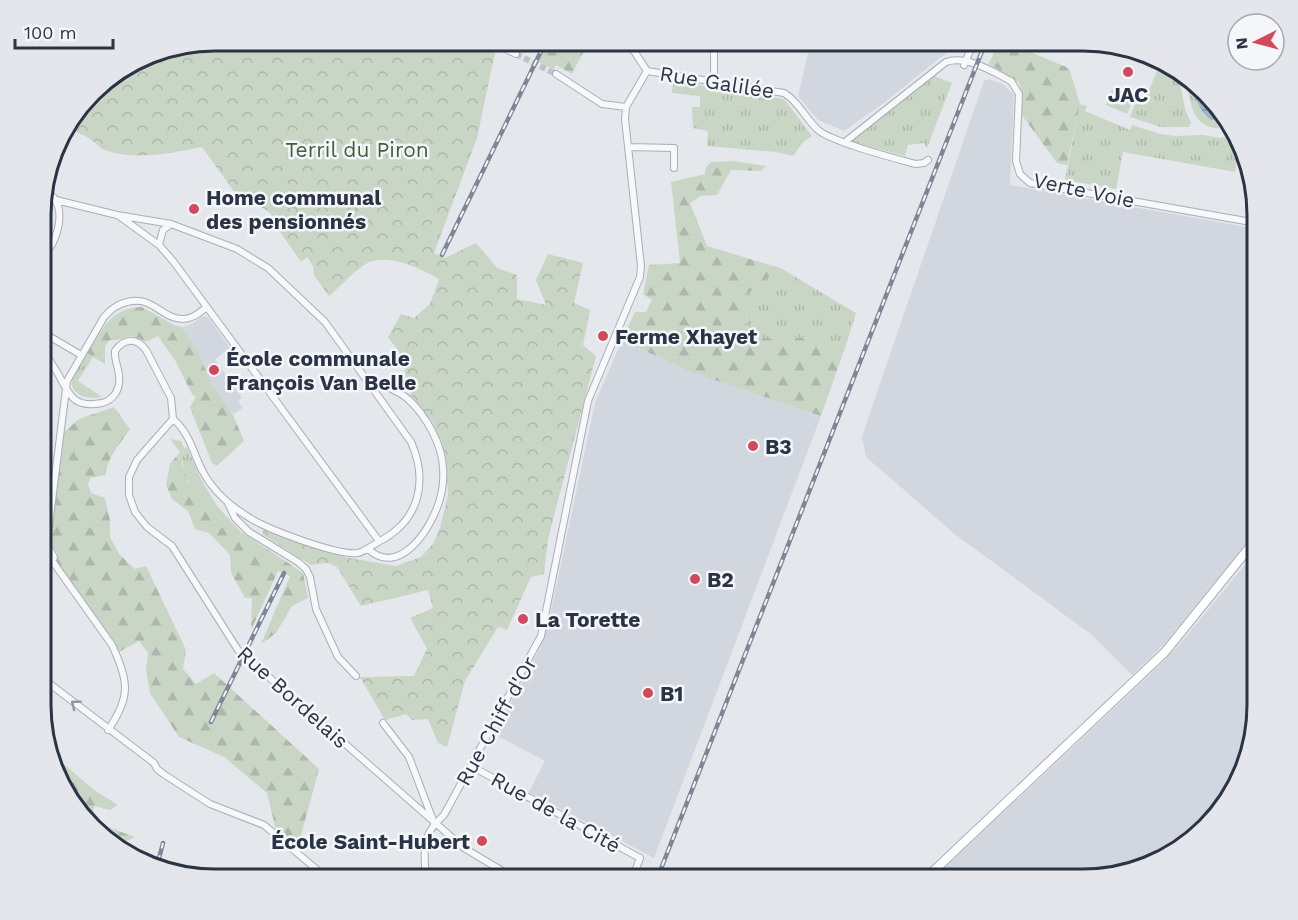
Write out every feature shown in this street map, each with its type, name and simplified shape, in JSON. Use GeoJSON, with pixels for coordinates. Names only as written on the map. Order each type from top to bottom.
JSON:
{"type":"FeatureCollection","features":[{"type":"Feature","properties":{"kind":"street"},"geometry":{"type":"LineString","coordinates":[[512,51],[516,54]]}},
{"type":"Feature","properties":{"kind":"street","name":"Rue Galilée"},"geometry":{"type":"LineString","coordinates":[[634,51],[646,71],[784,93],[792,98],[819,131],[845,142],[915,164],[928,160]]}},
{"type":"Feature","properties":{"kind":"street"},"geometry":{"type":"LineString","coordinates":[[714,51],[714,82]]}},
{"type":"Feature","properties":{"kind":"street"},"geometry":{"type":"LineString","coordinates":[[845,142],[946,62],[957,59],[965,63],[970,51]]}},
{"type":"Feature","properties":{"kind":"street","name":"Verte Voie"},"geometry":{"type":"LineString","coordinates":[[965,63],[999,75],[1011,81],[1016,87],[1019,94],[1016,161],[1020,174],[1030,183],[1247,221]]}},
{"type":"Feature","properties":{"kind":"street"},"geometry":{"type":"LineString","coordinates":[[556,74],[607,106],[626,107],[646,71]]}},
{"type":"Feature","properties":{"kind":"street","name":"Rue Chiff d'Or"},"geometry":{"type":"LineString","coordinates":[[425,869],[424,852],[428,833],[444,815],[541,636],[588,401],[640,277],[641,266],[625,119],[626,107]]}},
{"type":"Feature","properties":{"kind":"street"},"geometry":{"type":"LineString","coordinates":[[628,147],[674,148],[674,168]]}},
{"type":"Feature","properties":{"kind":"street"},"geometry":{"type":"LineString","coordinates":[[51,363],[65,390],[72,398],[93,405],[106,402],[115,395],[120,383],[115,351],[120,344],[133,340],[140,343],[171,398],[173,419],[186,434],[208,481],[228,503],[252,520],[319,545],[343,553],[358,553],[368,549],[397,530],[410,513],[419,494],[420,471],[411,442],[325,322],[268,268],[237,249],[171,224],[56,200],[52,196]]}},
{"type":"Feature","properties":{"kind":"street"},"geometry":{"type":"LineString","coordinates":[[51,248],[57,236],[59,224],[56,200]]}},
{"type":"Feature","properties":{"kind":"street"},"geometry":{"type":"LineString","coordinates":[[117,214],[159,245],[173,261],[379,542]]}},
{"type":"Feature","properties":{"kind":"street"},"geometry":{"type":"LineString","coordinates":[[159,245],[163,230],[171,224]]}},
{"type":"Feature","properties":{"kind":"street"},"geometry":{"type":"LineString","coordinates":[[51,497],[67,381],[104,317],[110,310],[123,303],[138,299],[146,301],[175,318],[185,319],[194,316],[207,307]]}},
{"type":"Feature","properties":{"kind":"street"},"geometry":{"type":"LineString","coordinates":[[51,337],[81,355]]}},
{"type":"Feature","properties":{"kind":"street"},"geometry":{"type":"LineString","coordinates":[[367,381],[373,380],[408,398],[433,432],[443,467],[438,506],[428,525],[407,551],[394,559],[385,559],[376,556],[368,549]]}},
{"type":"Feature","properties":{"kind":"street","name":"Rue Bordelais"},"geometry":{"type":"LineString","coordinates":[[173,419],[137,460],[129,477],[129,495],[135,512],[147,527],[172,546],[238,650],[464,848],[499,869]]}},
{"type":"Feature","properties":{"kind":"street"},"geometry":{"type":"LineString","coordinates":[[228,503],[235,518],[249,532],[306,569],[310,577],[316,609],[338,657],[356,676]]}},
{"type":"Feature","properties":{"kind":"street"},"geometry":{"type":"LineString","coordinates":[[936,869],[1165,652],[1247,550]]}},
{"type":"Feature","properties":{"kind":"street"},"geometry":{"type":"LineString","coordinates":[[51,553],[53,562],[112,645],[119,660],[124,679],[125,698],[120,713],[108,730]]}},
{"type":"Feature","properties":{"kind":"street"},"geometry":{"type":"LineString","coordinates":[[51,685],[154,764],[165,775],[210,804],[264,825],[316,869]]}},
{"type":"Feature","properties":{"kind":"street"},"geometry":{"type":"LineString","coordinates":[[383,723],[409,757],[435,823]]}},
{"type":"Feature","properties":{"kind":"street","name":"Rue de la Cité"},"geometry":{"type":"LineString","coordinates":[[471,766],[640,858],[636,869]]}},
{"type":"Feature","properties":{"kind":"shaded area"},"geometry":{"type":"Polygon","coordinates":[[[797,51],[949,51],[885,102],[844,131],[818,120],[798,96],[808,53],[797,51]]]}},
{"type":"Feature","properties":{"kind":"shaded area"},"geometry":{"type":"Polygon","coordinates":[[[990,79],[1004,85],[1014,95],[1010,185],[1247,227],[1247,542],[1165,643],[1132,675],[1092,635],[956,535],[866,457],[862,437],[984,81],[990,79]]]}},
{"type":"Feature","properties":{"kind":"shaded area","name":"École communale François Van Belle"},"geometry":{"type":"Polygon","coordinates":[[[203,316],[208,317],[230,348],[215,359],[242,398],[238,401],[243,408],[233,414],[216,388],[213,390],[181,327],[190,325],[203,316]]]}},
{"type":"Feature","properties":{"kind":"shaded area"},"geometry":{"type":"Polygon","coordinates":[[[622,340],[688,371],[821,416],[654,858],[529,792],[545,761],[494,734],[540,648],[550,616],[595,403],[622,340]]]}},
{"type":"Feature","properties":{"kind":"shaded area"},"geometry":{"type":"Polygon","coordinates":[[[1247,562],[1247,716],[1244,737],[1230,778],[1213,805],[1199,821],[1183,835],[1146,857],[1105,868],[944,869],[1161,664],[1247,562]]]}},
{"type":"Feature","properties":{"kind":"green space","name":"Terril du Piron"},"geometry":{"type":"Polygon","coordinates":[[[495,51],[477,138],[434,253],[445,258],[476,243],[497,268],[517,275],[517,299],[546,305],[536,280],[548,254],[583,263],[574,303],[590,310],[583,345],[596,356],[548,539],[544,574],[531,577],[507,630],[498,627],[465,681],[447,747],[438,743],[428,719],[412,720],[406,714],[385,720],[360,677],[414,676],[427,649],[410,618],[433,608],[428,590],[361,606],[337,567],[328,563],[311,565],[262,534],[264,529],[344,557],[396,566],[421,557],[433,544],[440,528],[448,495],[445,453],[432,421],[410,394],[401,355],[388,337],[401,314],[414,318],[430,304],[439,279],[422,270],[392,260],[372,261],[360,268],[329,296],[314,275],[313,266],[307,257],[301,262],[276,226],[275,219],[268,211],[235,193],[202,147],[154,155],[129,155],[105,150],[74,131],[85,115],[99,99],[124,79],[152,63],[193,52],[495,51]]]}},
{"type":"Feature","properties":{"kind":"green space"},"geometry":{"type":"Polygon","coordinates":[[[543,51],[584,51],[572,74],[556,65],[554,69],[538,62],[543,51]]]}},
{"type":"Feature","properties":{"kind":"green space"},"geometry":{"type":"Polygon","coordinates":[[[995,51],[1028,51],[1066,67],[1070,71],[1080,104],[1067,165],[1057,163],[1021,114],[1022,93],[1019,83],[989,64],[995,51]]]}},
{"type":"Feature","properties":{"kind":"green space"},"geometry":{"type":"Polygon","coordinates":[[[1158,69],[1180,83],[1185,109],[1191,123],[1189,127],[1161,127],[1130,117],[1136,101],[1143,103],[1158,69]]]}},
{"type":"Feature","properties":{"kind":"green space"},"geometry":{"type":"Polygon","coordinates":[[[934,76],[952,83],[927,148],[924,143],[908,145],[905,156],[850,141],[934,76]]]}},
{"type":"Feature","properties":{"kind":"green space"},"geometry":{"type":"Polygon","coordinates":[[[673,81],[784,99],[812,136],[803,142],[793,156],[776,152],[707,146],[708,131],[693,128],[692,107],[700,107],[700,96],[672,93],[673,81]]]}},
{"type":"Feature","properties":{"kind":"green space"},"geometry":{"type":"Polygon","coordinates":[[[1188,89],[1213,115],[1221,128],[1208,126],[1201,122],[1188,89]]]}},
{"type":"Feature","properties":{"kind":"green space"},"geometry":{"type":"Polygon","coordinates":[[[1112,90],[1133,99],[1127,114],[1106,105],[1112,90]]]}},
{"type":"Feature","properties":{"kind":"green space"},"geometry":{"type":"Polygon","coordinates":[[[1080,104],[1087,106],[1085,111],[1130,130],[1132,125],[1174,136],[1227,137],[1237,160],[1235,172],[1123,152],[1116,189],[1065,180],[1080,104]]]}},
{"type":"Feature","properties":{"kind":"green space"},"geometry":{"type":"Polygon","coordinates":[[[734,161],[766,166],[761,171],[731,170],[717,195],[701,196],[690,203],[707,246],[780,268],[746,295],[747,335],[770,338],[815,337],[846,345],[821,416],[688,371],[622,340],[635,312],[646,312],[652,300],[643,294],[649,265],[680,263],[671,182],[705,174],[706,167],[711,162],[734,161]]]}},
{"type":"Feature","properties":{"kind":"green space"},"geometry":{"type":"Polygon","coordinates":[[[780,268],[856,313],[846,345],[815,337],[770,338],[747,335],[746,295],[780,268]]]}},
{"type":"Feature","properties":{"kind":"green space"},"geometry":{"type":"Polygon","coordinates":[[[142,307],[181,327],[199,354],[213,389],[216,388],[233,415],[244,441],[217,466],[212,463],[190,407],[196,397],[192,394],[175,360],[158,336],[146,342],[133,336],[110,340],[105,346],[105,364],[87,353],[108,321],[122,312],[142,307]]]}},
{"type":"Feature","properties":{"kind":"green space"},"geometry":{"type":"Polygon","coordinates":[[[87,353],[93,357],[78,381],[102,397],[91,398],[81,395],[77,393],[72,384],[74,371],[87,353]]]}},
{"type":"Feature","properties":{"kind":"green space"},"geometry":{"type":"Polygon","coordinates":[[[114,407],[130,429],[111,456],[106,475],[90,478],[88,485],[91,493],[105,498],[110,520],[110,537],[119,554],[135,569],[146,566],[186,650],[183,669],[196,684],[214,673],[319,769],[297,850],[276,830],[267,793],[224,757],[179,737],[150,693],[146,670],[148,653],[139,641],[119,652],[57,563],[58,553],[51,546],[51,515],[64,432],[79,419],[114,407]]]}},
{"type":"Feature","properties":{"kind":"green space"},"geometry":{"type":"Polygon","coordinates":[[[170,439],[181,441],[184,448],[182,465],[188,483],[217,506],[240,531],[303,573],[308,598],[292,606],[276,633],[261,644],[290,576],[278,571],[251,630],[252,598],[245,598],[231,573],[230,555],[209,533],[195,529],[188,511],[172,499],[166,485],[170,464],[180,452],[170,439]]]}},
{"type":"Feature","properties":{"kind":"green space"},"geometry":{"type":"Polygon","coordinates":[[[187,447],[201,479],[217,506],[194,488],[185,476],[183,460],[184,448],[187,447]]]}},
{"type":"Feature","properties":{"kind":"green space"},"geometry":{"type":"Polygon","coordinates":[[[62,762],[94,790],[118,805],[110,810],[94,806],[93,814],[73,787],[62,762]]]}},
{"type":"Feature","properties":{"kind":"green space"},"geometry":{"type":"Polygon","coordinates":[[[104,826],[135,837],[125,842],[104,826]]]}},
{"type":"Feature","properties":{"kind":"water"},"geometry":{"type":"Polygon","coordinates":[[[1195,97],[1216,119],[1211,120],[1207,117],[1195,97]]]}},
{"type":"Feature","properties":{"kind":"tunnel"},"geometry":{"type":"LineString","coordinates":[[516,54],[556,74]]}},
{"type":"Feature","properties":{"kind":"railway"},"geometry":{"type":"LineString","coordinates":[[442,255],[541,51]]}},
{"type":"Feature","properties":{"kind":"railway"},"geometry":{"type":"LineString","coordinates":[[661,869],[982,51]]}},
{"type":"Feature","properties":{"kind":"railway"},"geometry":{"type":"LineString","coordinates":[[211,722],[284,573]]}},
{"type":"Feature","properties":{"kind":"railway"},"geometry":{"type":"LineString","coordinates":[[159,859],[163,843]]}},
{"type":"Feature","properties":{"kind":"place","name":"JAC"},"geometry":{"type":"Point","coordinates":[1128,72]}},
{"type":"Feature","properties":{"kind":"place","name":"Home communal des pensionnés"},"geometry":{"type":"Point","coordinates":[194,209]}},
{"type":"Feature","properties":{"kind":"place","name":"Ferme Xhayet"},"geometry":{"type":"Point","coordinates":[603,336]}},
{"type":"Feature","properties":{"kind":"place","name":"École communale François Van Belle"},"geometry":{"type":"Point","coordinates":[214,370]}},
{"type":"Feature","properties":{"kind":"place","name":"B3"},"geometry":{"type":"Point","coordinates":[753,446]}},
{"type":"Feature","properties":{"kind":"place","name":"B2"},"geometry":{"type":"Point","coordinates":[695,579]}},
{"type":"Feature","properties":{"kind":"place","name":"La Torette"},"geometry":{"type":"Point","coordinates":[523,619]}},
{"type":"Feature","properties":{"kind":"place","name":"B1"},"geometry":{"type":"Point","coordinates":[648,693]}},
{"type":"Feature","properties":{"kind":"place","name":"École Saint-Hubert"},"geometry":{"type":"Point","coordinates":[482,841]}}]}
